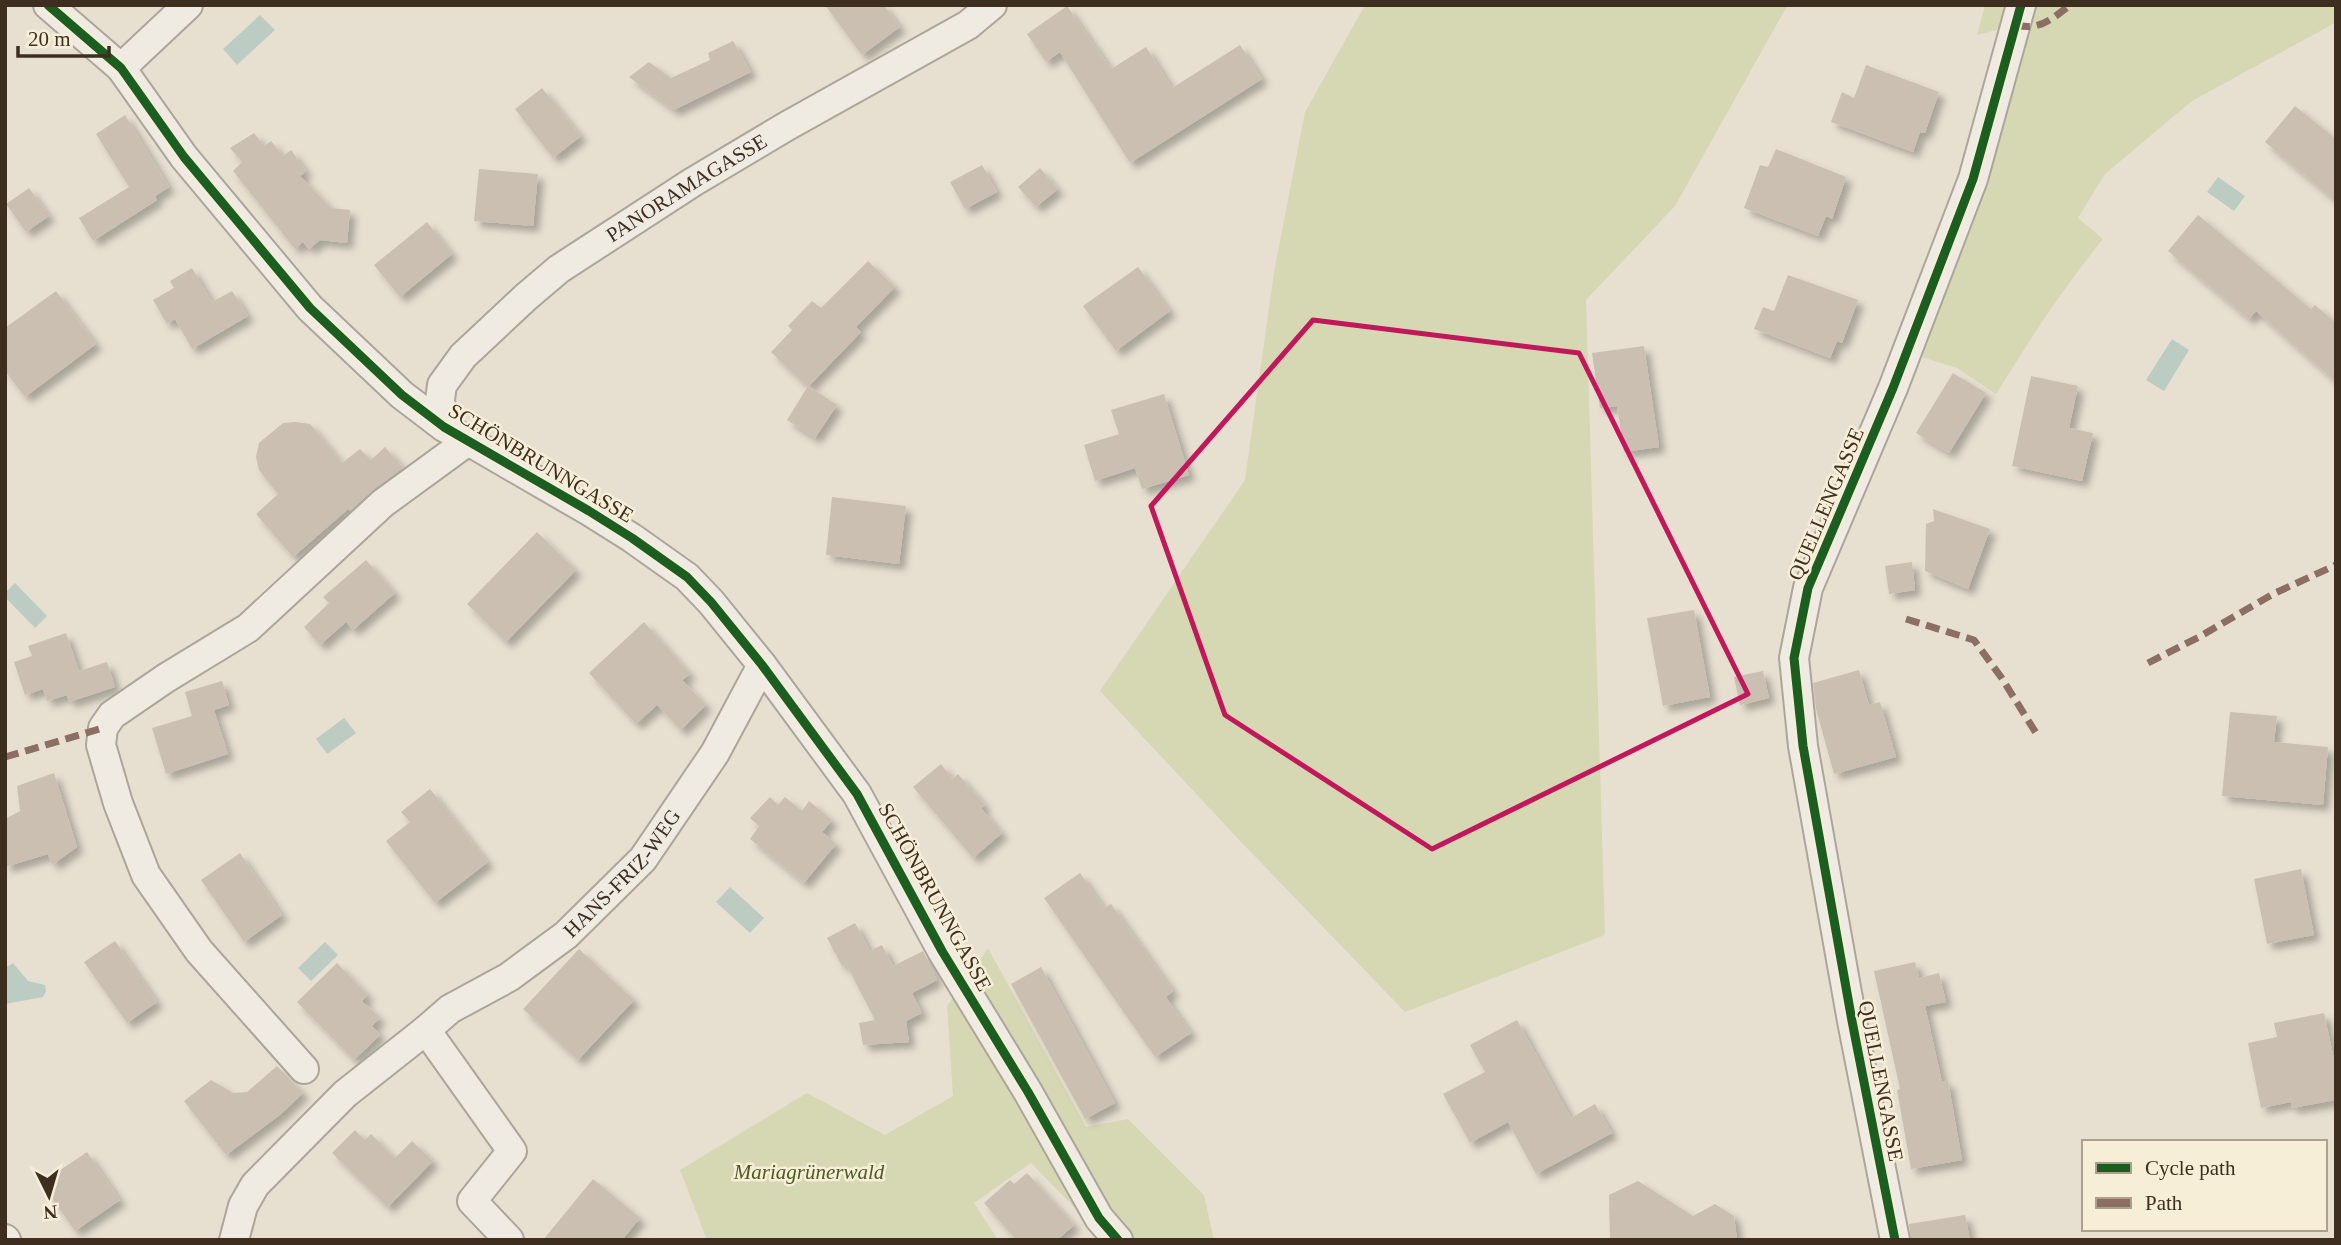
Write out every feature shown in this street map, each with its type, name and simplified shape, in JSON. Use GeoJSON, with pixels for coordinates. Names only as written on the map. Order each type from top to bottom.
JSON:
{"type":"FeatureCollection","features":[{"type":"Feature","properties":{"kind":"street","name":"SCHÖNBRUNNGASSE"},"geometry":{"type":"LineString","coordinates":[[48,5],[121,68],[184,157],[310,308],[402,395],[456,434],[589,511],[687,577],[762,665],[857,794],[942,951],[1028,1092],[1099,1219],[1118,1240]]}},
{"type":"Feature","properties":{"kind":"street"},"geometry":{"type":"LineString","coordinates":[[121,68],[188,5]]}},
{"type":"Feature","properties":{"kind":"street","name":"PANORAMAGASSE"},"geometry":{"type":"LineString","coordinates":[[456,434],[440,400],[442,385],[463,356],[559,269],[693,182],[968,25],[992,5]]}},
{"type":"Feature","properties":{"kind":"street","name":"QUELLENGASSE"},"geometry":{"type":"LineString","coordinates":[[1895,1240],[1852,1021],[1803,746],[1794,658],[1808,587],[1893,388],[1973,179],[2021,5]]}},
{"type":"Feature","properties":{"kind":"street","name":"SCHÖNBRUNNGASSE"},"geometry":{"type":"LineString","coordinates":[[304,1069],[199,951],[146,875],[118,803],[101,745],[103,727],[111,715],[248,628],[456,434]]}},
{"type":"Feature","properties":{"kind":"street","name":"HANS-FRIZ-WEG"},"geometry":{"type":"LineString","coordinates":[[242,1236],[243,1206],[255,1185],[345,1094],[450,1009],[509,977],[566,935],[643,859],[715,753],[762,665]]}},
{"type":"Feature","properties":{"kind":"street"},"geometry":{"type":"LineString","coordinates":[[426,1030],[512,1151],[472,1201],[509,1240]]}},
{"type":"Feature","properties":{"kind":"highlighted area"},"geometry":{"type":"Polygon","coordinates":[[[1313,320],[1579,353],[1748,694],[1432,849],[1225,715],[1151,506],[1313,320]]]}},
{"type":"Feature","properties":{"kind":"green space"},"geometry":{"type":"Polygon","coordinates":[[[1365,5],[1795,5],[1787,6],[1675,206],[1586,300],[1605,935],[1405,1012],[1100,691],[1245,480],[1274,272],[1305,112],[1365,5]]]}},
{"type":"Feature","properties":{"kind":"green space"},"geometry":{"type":"Polygon","coordinates":[[[1985,5],[2021,5],[2016,25],[1977,35],[1985,5]]]}},
{"type":"Feature","properties":{"kind":"green space"},"geometry":{"type":"Polygon","coordinates":[[[2033,5],[2336,5],[2336,26],[2333,24],[2192,101],[2105,174],[2078,218],[2103,239],[2047,315],[1996,394],[1957,368],[1912,354],[2033,5]]]}},
{"type":"Feature","properties":{"kind":"green space","name":"Mariagrünerwald"},"geometry":{"type":"Polygon","coordinates":[[[988,948],[1086,1127],[1128,1119],[1204,1195],[1214,1240],[1106,1240],[1031,1163],[974,1203],[998,1240],[707,1240],[680,1170],[807,1093],[885,1135],[953,1096],[947,1006],[988,948]]]}},
{"type":"Feature","properties":{"kind":"shaded area"},"geometry":{"type":"Polygon","coordinates":[[[260,15],[275,30],[237,65],[223,49],[260,15]]]}},
{"type":"Feature","properties":{"kind":"shaded area"},"geometry":{"type":"Polygon","coordinates":[[[2218,177],[2245,196],[2234,211],[2207,192],[2218,177]]]}},
{"type":"Feature","properties":{"kind":"shaded area"},"geometry":{"type":"Polygon","coordinates":[[[2172,339],[2189,350],[2164,391],[2146,380],[2172,339]]]}},
{"type":"Feature","properties":{"kind":"shaded area"},"geometry":{"type":"Polygon","coordinates":[[[15,583],[47,616],[35,628],[5,597],[5,593],[15,583]]]}},
{"type":"Feature","properties":{"kind":"shaded area"},"geometry":{"type":"Polygon","coordinates":[[[344,718],[356,733],[327,754],[316,739],[344,718]]]}},
{"type":"Feature","properties":{"kind":"shaded area"},"geometry":{"type":"Polygon","coordinates":[[[730,887],[764,918],[750,933],[716,902],[730,887]]]}},
{"type":"Feature","properties":{"kind":"shaded area"},"geometry":{"type":"Polygon","coordinates":[[[325,942],[338,955],[311,981],[298,968],[325,942]]]}},
{"type":"Feature","properties":{"kind":"shaded area"},"geometry":{"type":"Polygon","coordinates":[[[13,963],[28,981],[45,985],[43,997],[5,1004],[5,968],[13,963]]]}},
{"type":"Feature","properties":{"kind":"building"},"geometry":{"type":"Polygon","coordinates":[[[825,5],[884,5],[900,27],[862,55],[825,5]]]}},
{"type":"Feature","properties":{"kind":"building"},"geometry":{"type":"Polygon","coordinates":[[[1067,6],[1111,69],[1146,47],[1172,88],[1240,45],[1262,79],[1130,163],[1060,52],[1046,62],[1027,34],[1067,6]]]}},
{"type":"Feature","properties":{"kind":"building"},"geometry":{"type":"Polygon","coordinates":[[[733,41],[751,72],[674,110],[629,77],[649,62],[671,78],[710,60],[708,53],[733,41]]]}},
{"type":"Feature","properties":{"kind":"building"},"geometry":{"type":"Polygon","coordinates":[[[1866,65],[1939,92],[1925,133],[1920,132],[1913,152],[1831,122],[1842,92],[1854,98],[1866,65]]]}},
{"type":"Feature","properties":{"kind":"building"},"geometry":{"type":"Polygon","coordinates":[[[542,88],[581,136],[553,158],[515,109],[542,88]]]}},
{"type":"Feature","properties":{"kind":"building"},"geometry":{"type":"Polygon","coordinates":[[[2295,106],[2336,139],[2336,201],[2265,142],[2295,106]]]}},
{"type":"Feature","properties":{"kind":"building"},"geometry":{"type":"Polygon","coordinates":[[[125,115],[169,187],[155,196],[157,200],[93,241],[79,218],[129,187],[96,134],[125,115]]]}},
{"type":"Feature","properties":{"kind":"building"},"geometry":{"type":"Polygon","coordinates":[[[254,133],[264,146],[271,141],[283,156],[291,150],[306,171],[300,176],[331,208],[350,210],[347,243],[320,240],[309,249],[303,242],[295,249],[233,171],[242,162],[230,148],[254,133]]]}},
{"type":"Feature","properties":{"kind":"building"},"geometry":{"type":"Polygon","coordinates":[[[1776,149],[1846,177],[1832,219],[1826,216],[1818,236],[1744,208],[1760,165],[1768,167],[1776,149]]]}},
{"type":"Feature","properties":{"kind":"building"},"geometry":{"type":"Polygon","coordinates":[[[982,165],[997,192],[965,209],[950,182],[982,165]]]}},
{"type":"Feature","properties":{"kind":"building"},"geometry":{"type":"Polygon","coordinates":[[[1040,168],[1058,189],[1036,207],[1018,187],[1040,168]]]}},
{"type":"Feature","properties":{"kind":"building"},"geometry":{"type":"Polygon","coordinates":[[[479,169],[538,174],[533,226],[474,221],[479,169]]]}},
{"type":"Feature","properties":{"kind":"building"},"geometry":{"type":"Polygon","coordinates":[[[29,188],[49,216],[26,232],[6,204],[29,188]]]}},
{"type":"Feature","properties":{"kind":"building"},"geometry":{"type":"Polygon","coordinates":[[[2198,215],[2311,309],[2315,305],[2336,323],[2336,382],[2256,311],[2249,319],[2168,251],[2198,215]]]}},
{"type":"Feature","properties":{"kind":"building"},"geometry":{"type":"Polygon","coordinates":[[[427,222],[452,254],[400,297],[374,265],[427,222]]]}},
{"type":"Feature","properties":{"kind":"building"},"geometry":{"type":"Polygon","coordinates":[[[868,261],[895,287],[856,327],[861,332],[808,387],[771,352],[792,330],[788,326],[812,301],[821,308],[868,261]]]}},
{"type":"Feature","properties":{"kind":"building"},"geometry":{"type":"Polygon","coordinates":[[[1138,267],[1170,311],[1116,351],[1083,306],[1138,267]]]}},
{"type":"Feature","properties":{"kind":"building"},"geometry":{"type":"Polygon","coordinates":[[[192,268],[212,302],[232,291],[248,316],[192,349],[175,319],[167,324],[153,300],[174,288],[170,281],[192,268]]]}},
{"type":"Feature","properties":{"kind":"building"},"geometry":{"type":"Polygon","coordinates":[[[1788,275],[1858,300],[1842,343],[1837,341],[1830,358],[1754,329],[1763,307],[1774,311],[1788,275]]]}},
{"type":"Feature","properties":{"kind":"building"},"geometry":{"type":"Polygon","coordinates":[[[56,291],[96,344],[25,397],[5,371],[5,328],[56,291]]]}},
{"type":"Feature","properties":{"kind":"building"},"geometry":{"type":"Polygon","coordinates":[[[1644,346],[1659,447],[1624,452],[1617,406],[1600,408],[1592,353],[1644,346]]]}},
{"type":"Feature","properties":{"kind":"building"},"geometry":{"type":"Polygon","coordinates":[[[1953,373],[1986,393],[1949,453],[1916,433],[1953,373]]]}},
{"type":"Feature","properties":{"kind":"building"},"geometry":{"type":"Polygon","coordinates":[[[2031,376],[2078,386],[2069,428],[2093,433],[2082,481],[2012,466],[2031,376]]]}},
{"type":"Feature","properties":{"kind":"building"},"geometry":{"type":"Polygon","coordinates":[[[808,386],[837,405],[815,438],[787,420],[808,386]]]}},
{"type":"Feature","properties":{"kind":"building"},"geometry":{"type":"Polygon","coordinates":[[[1164,394],[1189,475],[1142,489],[1135,468],[1095,481],[1084,445],[1119,434],[1111,410],[1164,394]]]}},
{"type":"Feature","properties":{"kind":"building"},"geometry":{"type":"Polygon","coordinates":[[[283,423],[310,424],[342,463],[360,449],[371,460],[385,447],[403,468],[350,511],[348,509],[293,557],[256,514],[278,494],[259,470],[256,457],[259,443],[283,423]]]}},
{"type":"Feature","properties":{"kind":"building"},"geometry":{"type":"Polygon","coordinates":[[[832,497],[906,506],[899,564],[826,555],[832,497]]]}},
{"type":"Feature","properties":{"kind":"building"},"geometry":{"type":"Polygon","coordinates":[[[1933,509],[1990,529],[1968,589],[1925,571],[1926,524],[1934,521],[1933,509]]]}},
{"type":"Feature","properties":{"kind":"building"},"geometry":{"type":"Polygon","coordinates":[[[537,532],[576,570],[506,642],[467,604],[537,532]]]}},
{"type":"Feature","properties":{"kind":"building"},"geometry":{"type":"Polygon","coordinates":[[[366,560],[395,593],[353,630],[346,622],[320,645],[304,627],[329,603],[323,597],[366,560]]]}},
{"type":"Feature","properties":{"kind":"building"},"geometry":{"type":"Polygon","coordinates":[[[1912,562],[1915,590],[1889,594],[1885,566],[1912,562]]]}},
{"type":"Feature","properties":{"kind":"building"},"geometry":{"type":"Polygon","coordinates":[[[1694,610],[1710,697],[1663,706],[1647,618],[1694,610]]]}},
{"type":"Feature","properties":{"kind":"building"},"geometry":{"type":"Polygon","coordinates":[[[644,622],[690,674],[682,680],[706,705],[681,730],[657,705],[636,724],[589,673],[644,622]]]}},
{"type":"Feature","properties":{"kind":"building"},"geometry":{"type":"Polygon","coordinates":[[[66,633],[79,671],[107,662],[115,687],[69,702],[67,695],[47,701],[43,689],[25,695],[14,662],[32,656],[28,646],[66,633]]]}},
{"type":"Feature","properties":{"kind":"building"},"geometry":{"type":"Polygon","coordinates":[[[1859,670],[1869,705],[1880,702],[1896,757],[1834,774],[1816,709],[1813,683],[1859,670]]]}},
{"type":"Feature","properties":{"kind":"building"},"geometry":{"type":"Polygon","coordinates":[[[1763,671],[1769,698],[1740,705],[1734,677],[1763,671]]]}},
{"type":"Feature","properties":{"kind":"building"},"geometry":{"type":"Polygon","coordinates":[[[222,681],[229,705],[214,710],[228,754],[166,774],[152,728],[192,716],[185,692],[222,681]]]}},
{"type":"Feature","properties":{"kind":"building"},"geometry":{"type":"Polygon","coordinates":[[[2230,712],[2277,716],[2274,742],[2328,747],[2323,805],[2222,796],[2230,712]]]}},
{"type":"Feature","properties":{"kind":"building"},"geometry":{"type":"Polygon","coordinates":[[[941,764],[952,779],[958,774],[985,805],[981,808],[1002,833],[973,858],[913,787],[941,764]]]}},
{"type":"Feature","properties":{"kind":"building"},"geometry":{"type":"Polygon","coordinates":[[[54,773],[77,847],[52,865],[48,854],[5,867],[5,819],[20,811],[17,786],[54,773]]]}},
{"type":"Feature","properties":{"kind":"building"},"geometry":{"type":"Polygon","coordinates":[[[430,789],[488,862],[435,903],[386,841],[410,822],[401,812],[430,789]]]}},
{"type":"Feature","properties":{"kind":"building"},"geometry":{"type":"Polygon","coordinates":[[[770,797],[778,805],[785,797],[802,811],[809,801],[832,820],[822,832],[836,844],[804,883],[750,839],[759,826],[750,818],[770,797]]]}},
{"type":"Feature","properties":{"kind":"building"},"geometry":{"type":"Polygon","coordinates":[[[240,853],[282,915],[244,942],[201,880],[240,853]]]}},
{"type":"Feature","properties":{"kind":"building"},"geometry":{"type":"Polygon","coordinates":[[[2301,869],[2314,935],[2267,944],[2254,879],[2301,869]]]}},
{"type":"Feature","properties":{"kind":"building"},"geometry":{"type":"Polygon","coordinates":[[[1080,873],[1104,908],[1111,904],[1173,991],[1166,997],[1191,1033],[1155,1057],[1044,898],[1080,873]]]}},
{"type":"Feature","properties":{"kind":"building"},"geometry":{"type":"Polygon","coordinates":[[[855,923],[870,951],[882,945],[893,966],[923,951],[937,980],[912,993],[922,1013],[906,1021],[909,1042],[863,1045],[859,1023],[875,1020],[846,964],[842,966],[827,938],[855,923]]]}},
{"type":"Feature","properties":{"kind":"building"},"geometry":{"type":"Polygon","coordinates":[[[115,941],[157,1002],[127,1023],[84,962],[115,941]]]}},
{"type":"Feature","properties":{"kind":"building"},"geometry":{"type":"Polygon","coordinates":[[[579,949],[634,1000],[578,1060],[523,1009],[579,949]]]}},
{"type":"Feature","properties":{"kind":"building"},"geometry":{"type":"Polygon","coordinates":[[[1915,962],[1919,978],[1939,973],[1946,1002],[1925,1006],[1942,1082],[1948,1081],[1962,1160],[1911,1169],[1897,1090],[1900,1089],[1874,971],[1915,962]]]}},
{"type":"Feature","properties":{"kind":"building"},"geometry":{"type":"Polygon","coordinates":[[[337,963],[368,995],[362,1001],[380,1018],[372,1026],[380,1035],[354,1060],[297,1002],[337,963]]]}},
{"type":"Feature","properties":{"kind":"building"},"geometry":{"type":"Polygon","coordinates":[[[1041,967],[1115,1103],[1085,1119],[1011,984],[1041,967]]]}},
{"type":"Feature","properties":{"kind":"building"},"geometry":{"type":"Polygon","coordinates":[[[2324,1013],[2336,1069],[2336,1100],[2292,1108],[2291,1102],[2261,1108],[2248,1043],[2277,1037],[2274,1023],[2324,1013]]]}},
{"type":"Feature","properties":{"kind":"building"},"geometry":{"type":"Polygon","coordinates":[[[1517,1020],[1571,1118],[1595,1104],[1612,1133],[1536,1174],[1508,1122],[1470,1143],[1443,1094],[1485,1072],[1470,1045],[1517,1020]]]}},
{"type":"Feature","properties":{"kind":"building"},"geometry":{"type":"Polygon","coordinates":[[[277,1066],[303,1093],[281,1114],[226,1155],[184,1101],[211,1080],[233,1093],[247,1092],[277,1066]]]}},
{"type":"Feature","properties":{"kind":"building"},"geometry":{"type":"Polygon","coordinates":[[[355,1130],[365,1140],[371,1134],[395,1158],[412,1141],[433,1161],[388,1207],[332,1153],[355,1130]]]}},
{"type":"Feature","properties":{"kind":"building"},"geometry":{"type":"Polygon","coordinates":[[[87,1152],[120,1200],[75,1231],[41,1183],[87,1152]]]}},
{"type":"Feature","properties":{"kind":"building"},"geometry":{"type":"Polygon","coordinates":[[[1027,1173],[1074,1225],[1057,1240],[1016,1240],[984,1203],[1010,1180],[1014,1184],[1027,1173]]]}},
{"type":"Feature","properties":{"kind":"building"},"geometry":{"type":"Polygon","coordinates":[[[593,1179],[640,1218],[622,1240],[543,1240],[593,1179]]]}},
{"type":"Feature","properties":{"kind":"building"},"geometry":{"type":"Polygon","coordinates":[[[1638,1181],[1693,1216],[1715,1204],[1734,1216],[1737,1240],[1610,1240],[1609,1195],[1638,1181]]]}},
{"type":"Feature","properties":{"kind":"building"},"geometry":{"type":"Polygon","coordinates":[[[1965,1215],[1970,1240],[1911,1240],[1909,1224],[1965,1215]]]}},
{"type":"Feature","properties":{"kind":"marked path"},"geometry":{"type":"LineString","coordinates":[[2016,25],[2038,25],[2070,5]]}},
{"type":"Feature","properties":{"kind":"marked path"},"geometry":{"type":"LineString","coordinates":[[2148,663],[2273,594],[2336,565]]}},
{"type":"Feature","properties":{"kind":"marked path"},"geometry":{"type":"LineString","coordinates":[[1906,619],[1974,640],[2036,733]]}},
{"type":"Feature","properties":{"kind":"marked path"},"geometry":{"type":"LineString","coordinates":[[5,757],[103,728]]}},
{"type":"Feature","properties":{"kind":"cycle path"},"geometry":{"type":"LineString","coordinates":[[48,5],[121,68],[184,157],[310,308],[402,395],[444,427],[632,538],[687,577],[711,602],[762,665],[857,794],[942,951],[1028,1092],[1099,1218],[1118,1240]]}},
{"type":"Feature","properties":{"kind":"cycle path"},"geometry":{"type":"LineString","coordinates":[[1895,1240],[1852,1021],[1803,746],[1794,658],[1808,588],[1893,388],[1973,179],[2021,5]]}}]}
